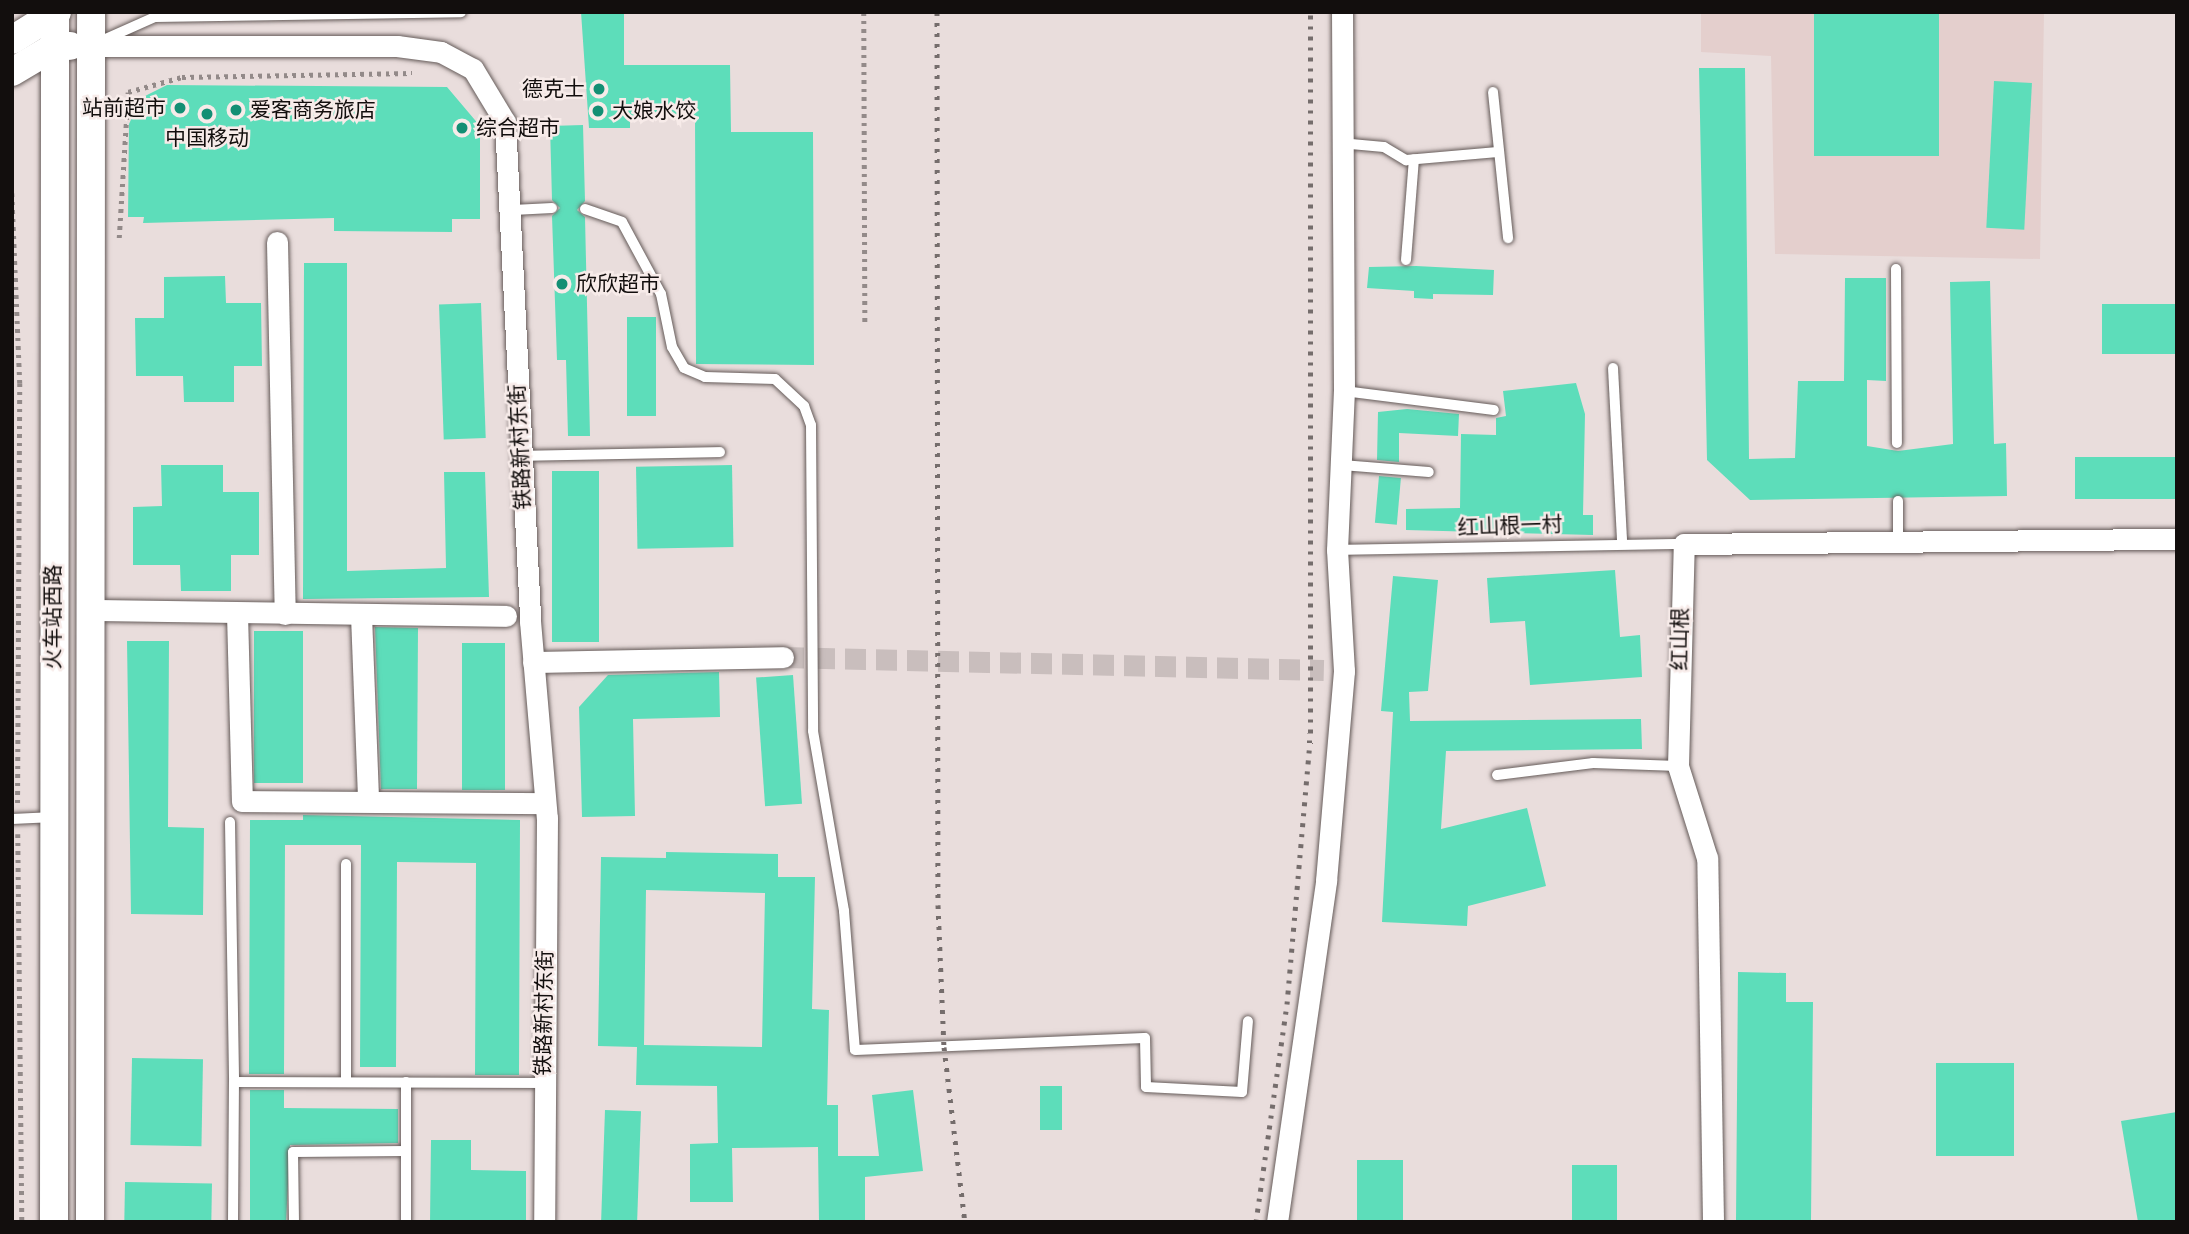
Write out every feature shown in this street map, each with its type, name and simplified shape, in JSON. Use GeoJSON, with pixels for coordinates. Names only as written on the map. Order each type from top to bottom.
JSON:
{"type":"FeatureCollection","features":[{"type":"Feature","properties":{"kind":"main road","name":"火车站西路"},"geometry":{"type":"LineString","coordinates":[[90,1222],[91,12]]}},
{"type":"Feature","properties":{"kind":"main road","name":"火车站西路"},"geometry":{"type":"LineString","coordinates":[[54,1222],[56,13]]}},
{"type":"Feature","properties":{"kind":"main road"},"geometry":{"type":"LineString","coordinates":[[12,40],[56,13]]}},
{"type":"Feature","properties":{"kind":"main road"},"geometry":{"type":"LineString","coordinates":[[12,72],[54,47],[90,46]]}},
{"type":"Feature","properties":{"kind":"street"},"geometry":{"type":"LineString","coordinates":[[1277,1222],[1326,881],[1342,465],[1342,12]]}},
{"type":"Feature","properties":{"kind":"street","name":"铁路新村东街"},"geometry":{"type":"LineString","coordinates":[[90,46],[397,46],[441,52],[472,69],[505,122],[513,210],[520,456],[544,803],[544,1222]]}},
{"type":"Feature","properties":{"kind":"street"},"geometry":{"type":"LineString","coordinates":[[277,242],[285,614]]}},
{"type":"Feature","properties":{"kind":"street"},"geometry":{"type":"LineString","coordinates":[[1685,544],[2177,539]]}},
{"type":"Feature","properties":{"kind":"street","name":"红山根"},"geometry":{"type":"LineString","coordinates":[[1685,544],[1678,766],[1707,858],[1713,1222]]}},
{"type":"Feature","properties":{"kind":"street"},"geometry":{"type":"LineString","coordinates":[[90,610],[506,616]]}},
{"type":"Feature","properties":{"kind":"street"},"geometry":{"type":"LineString","coordinates":[[237,613],[243,801],[544,803]]}},
{"type":"Feature","properties":{"kind":"street"},"geometry":{"type":"LineString","coordinates":[[361,615],[368,800]]}},
{"type":"Feature","properties":{"kind":"street"},"geometry":{"type":"LineString","coordinates":[[533,662],[783,656]]}},
{"type":"Feature","properties":{"kind":"lane"},"geometry":{"type":"LineString","coordinates":[[90,46],[155,17],[461,12]]}},
{"type":"Feature","properties":{"kind":"lane"},"geometry":{"type":"LineString","coordinates":[[1493,92],[1508,238]]}},
{"type":"Feature","properties":{"kind":"lane"},"geometry":{"type":"LineString","coordinates":[[1340,143],[1384,147],[1415,159],[1498,152]]}},
{"type":"Feature","properties":{"kind":"lane"},"geometry":{"type":"LineString","coordinates":[[1406,260],[1415,159]]}},
{"type":"Feature","properties":{"kind":"lane"},"geometry":{"type":"LineString","coordinates":[[513,210],[552,208]]}},
{"type":"Feature","properties":{"kind":"lane"},"geometry":{"type":"LineString","coordinates":[[585,209],[622,222],[661,294],[672,347],[684,368],[705,377],[775,379],[804,406],[811,425],[813,732],[844,911],[855,1051],[1145,1038],[1146,1087],[1242,1092],[1248,1021]]}},
{"type":"Feature","properties":{"kind":"lane"},"geometry":{"type":"LineString","coordinates":[[1896,269],[1897,443]]}},
{"type":"Feature","properties":{"kind":"lane"},"geometry":{"type":"LineString","coordinates":[[1613,368],[1622,542]]}},
{"type":"Feature","properties":{"kind":"lane"},"geometry":{"type":"LineString","coordinates":[[1343,391],[1493,410]]}},
{"type":"Feature","properties":{"kind":"lane"},"geometry":{"type":"LineString","coordinates":[[520,456],[720,452]]}},
{"type":"Feature","properties":{"kind":"lane"},"geometry":{"type":"LineString","coordinates":[[1342,465],[1429,472]]}},
{"type":"Feature","properties":{"kind":"lane"},"geometry":{"type":"LineString","coordinates":[[1898,502],[1898,540]]}},
{"type":"Feature","properties":{"kind":"lane","name":"红山根一村"},"geometry":{"type":"LineString","coordinates":[[1337,550],[1622,542],[1685,544]]}},
{"type":"Feature","properties":{"kind":"lane"},"geometry":{"type":"LineString","coordinates":[[1497,775],[1593,763],[1678,766]]}},
{"type":"Feature","properties":{"kind":"lane"},"geometry":{"type":"LineString","coordinates":[[15,819],[54,817]]}},
{"type":"Feature","properties":{"kind":"lane"},"geometry":{"type":"LineString","coordinates":[[230,822],[233,1222]]}},
{"type":"Feature","properties":{"kind":"lane"},"geometry":{"type":"LineString","coordinates":[[346,864],[346,1082]]}},
{"type":"Feature","properties":{"kind":"lane"},"geometry":{"type":"LineString","coordinates":[[234,1082],[543,1083]]}},
{"type":"Feature","properties":{"kind":"lane"},"geometry":{"type":"LineString","coordinates":[[406,1082],[406,1222]]}},
{"type":"Feature","properties":{"kind":"lane"},"geometry":{"type":"LineString","coordinates":[[294,1222],[293,1152],[406,1151]]}},
{"type":"Feature","properties":{"kind":"path"},"geometry":{"type":"LineString","coordinates":[[864,12],[865,322]]}},
{"type":"Feature","properties":{"kind":"path"},"geometry":{"type":"LineString","coordinates":[[12,193],[20,383],[15,819],[22,1222]]}},
{"type":"Feature","properties":{"kind":"shaded area"},"geometry":{"type":"Polygon","coordinates":[[[1701,12],[2044,12],[2040,259],[1775,254],[1771,56],[1701,52],[1701,12]]]}},
{"type":"Feature","properties":{"kind":"building"},"geometry":{"type":"Polygon","coordinates":[[[581,12],[624,12],[624,65],[730,65],[731,132],[813,132],[814,365],[696,364],[695,116],[630,117],[630,128],[589,128],[581,12]]]}},
{"type":"Feature","properties":{"kind":"building"},"geometry":{"type":"Polygon","coordinates":[[[1814,12],[1939,12],[1939,156],[1814,156],[1814,12]]]}},
{"type":"Feature","properties":{"kind":"building"},"geometry":{"type":"Polygon","coordinates":[[[1699,68],[1745,68],[1749,459],[1795,458],[1798,381],[1844,381],[1845,278],[1886,278],[1886,381],[1867,380],[1867,446],[1898,451],[1953,444],[1950,282],[1990,281],[1994,444],[2006,443],[2007,496],[1750,500],[1707,460],[1699,68]]]}},
{"type":"Feature","properties":{"kind":"building"},"geometry":{"type":"Polygon","coordinates":[[[1994,81],[2032,83],[2024,230],[1986,228],[1994,81]]]}},
{"type":"Feature","properties":{"kind":"building"},"geometry":{"type":"Polygon","coordinates":[[[167,85],[447,87],[480,126],[480,219],[452,219],[452,232],[334,231],[334,218],[143,223],[144,217],[128,217],[129,124],[141,98],[167,85]]]}},
{"type":"Feature","properties":{"kind":"building"},"geometry":{"type":"Polygon","coordinates":[[[583,125],[585,201],[577,210],[585,217],[590,436],[568,436],[566,360],[557,360],[552,216],[560,208],[552,200],[550,126],[583,125]]]}},
{"type":"Feature","properties":{"kind":"building"},"geometry":{"type":"Polygon","coordinates":[[[304,263],[347,263],[347,571],[446,568],[444,472],[485,472],[489,597],[303,599],[304,263]]]}},
{"type":"Feature","properties":{"kind":"building"},"geometry":{"type":"Polygon","coordinates":[[[1416,266],[1494,270],[1493,295],[1433,294],[1433,299],[1414,298],[1414,291],[1367,288],[1369,267],[1416,266]]]}},
{"type":"Feature","properties":{"kind":"building"},"geometry":{"type":"Polygon","coordinates":[[[225,276],[226,303],[261,303],[262,366],[234,366],[234,402],[184,402],[183,376],[136,376],[135,318],[164,318],[164,277],[225,276]]]}},
{"type":"Feature","properties":{"kind":"building"},"geometry":{"type":"Polygon","coordinates":[[[481,303],[486,438],[444,439],[439,304],[481,303]]]}},
{"type":"Feature","properties":{"kind":"building"},"geometry":{"type":"Polygon","coordinates":[[[2102,304],[2177,304],[2177,354],[2102,354],[2102,304]]]}},
{"type":"Feature","properties":{"kind":"building"},"geometry":{"type":"Polygon","coordinates":[[[627,317],[656,317],[656,416],[627,416],[627,317]]]}},
{"type":"Feature","properties":{"kind":"building"},"geometry":{"type":"Polygon","coordinates":[[[1576,383],[1585,414],[1583,515],[1593,515],[1593,535],[1406,530],[1406,509],[1460,508],[1461,434],[1496,435],[1496,418],[1506,416],[1503,391],[1576,383]]]}},
{"type":"Feature","properties":{"kind":"building"},"geometry":{"type":"Polygon","coordinates":[[[1407,409],[1459,414],[1458,436],[1399,433],[1399,462],[1377,460],[1378,412],[1407,409]]]}},
{"type":"Feature","properties":{"kind":"building"},"geometry":{"type":"Polygon","coordinates":[[[2075,457],[2177,457],[2177,499],[2075,499],[2075,457]]]}},
{"type":"Feature","properties":{"kind":"building"},"geometry":{"type":"Polygon","coordinates":[[[161,465],[223,465],[223,492],[259,492],[259,555],[231,555],[231,591],[181,591],[180,565],[133,565],[133,507],[162,506],[161,465]]]}},
{"type":"Feature","properties":{"kind":"building"},"geometry":{"type":"Polygon","coordinates":[[[732,465],[733,547],[637,549],[636,467],[732,465]]]}},
{"type":"Feature","properties":{"kind":"building"},"geometry":{"type":"Polygon","coordinates":[[[552,471],[599,471],[599,642],[552,642],[552,471]]]}},
{"type":"Feature","properties":{"kind":"building"},"geometry":{"type":"Polygon","coordinates":[[[1379,476],[1401,478],[1397,525],[1375,523],[1379,476]]]}},
{"type":"Feature","properties":{"kind":"building"},"geometry":{"type":"Polygon","coordinates":[[[1615,570],[1620,637],[1640,635],[1642,677],[1530,685],[1525,621],[1490,623],[1487,578],[1615,570]]]}},
{"type":"Feature","properties":{"kind":"building"},"geometry":{"type":"Polygon","coordinates":[[[1393,576],[1438,580],[1428,691],[1409,692],[1410,721],[1641,719],[1642,749],[1446,751],[1441,829],[1527,808],[1546,886],[1468,906],[1467,926],[1382,922],[1393,712],[1381,711],[1393,576]]]}},
{"type":"Feature","properties":{"kind":"building"},"geometry":{"type":"Polygon","coordinates":[[[375,627],[418,628],[417,789],[381,789],[375,627]]]}},
{"type":"Feature","properties":{"kind":"building"},"geometry":{"type":"Polygon","coordinates":[[[254,631],[303,631],[303,783],[254,783],[254,631]]]}},
{"type":"Feature","properties":{"kind":"building"},"geometry":{"type":"Polygon","coordinates":[[[127,641],[169,641],[168,827],[204,828],[203,915],[131,914],[127,641]]]}},
{"type":"Feature","properties":{"kind":"building"},"geometry":{"type":"Polygon","coordinates":[[[462,643],[505,643],[505,790],[462,790],[462,643]]]}},
{"type":"Feature","properties":{"kind":"building"},"geometry":{"type":"Polygon","coordinates":[[[719,672],[720,717],[633,719],[635,816],[582,817],[579,707],[608,675],[719,672]]]}},
{"type":"Feature","properties":{"kind":"building"},"geometry":{"type":"Polygon","coordinates":[[[793,675],[802,804],[765,806],[756,678],[793,675]]]}},
{"type":"Feature","properties":{"kind":"building"},"geometry":{"type":"Polygon","coordinates":[[[303,815],[520,820],[519,1075],[475,1075],[476,863],[397,862],[396,1067],[360,1067],[361,845],[285,845],[284,1074],[249,1074],[250,820],[303,820],[303,815]]]}},
{"type":"Feature","properties":{"kind":"building"},"geometry":{"type":"Polygon","coordinates":[[[666,852],[778,854],[778,877],[815,877],[812,1009],[829,1010],[827,1105],[838,1105],[838,1156],[879,1156],[872,1095],[913,1090],[923,1171],[865,1177],[865,1222],[819,1222],[818,1147],[732,1148],[733,1202],[690,1202],[690,1144],[718,1143],[717,1086],[636,1085],[637,1047],[598,1046],[601,857],[666,858],[666,852]],[[646,890],[644,1045],[762,1047],[765,893],[646,890]]]}},
{"type":"Feature","properties":{"kind":"building"},"geometry":{"type":"Polygon","coordinates":[[[1738,972],[1786,973],[1786,1002],[1813,1002],[1811,1222],[1736,1222],[1738,972]]]}},
{"type":"Feature","properties":{"kind":"building"},"geometry":{"type":"Polygon","coordinates":[[[132,1058],[203,1059],[201,1146],[130,1145],[132,1058]]]}},
{"type":"Feature","properties":{"kind":"building"},"geometry":{"type":"Polygon","coordinates":[[[1936,1063],[2014,1063],[2014,1156],[1936,1156],[1936,1063]]]}},
{"type":"Feature","properties":{"kind":"building"},"geometry":{"type":"Polygon","coordinates":[[[1040,1086],[1062,1086],[1062,1130],[1040,1130],[1040,1086]]]}},
{"type":"Feature","properties":{"kind":"building"},"geometry":{"type":"Polygon","coordinates":[[[250,1090],[284,1090],[284,1108],[398,1109],[398,1143],[290,1145],[286,1222],[250,1222],[250,1090]]]}},
{"type":"Feature","properties":{"kind":"building"},"geometry":{"type":"Polygon","coordinates":[[[605,1110],[641,1111],[637,1222],[601,1222],[605,1110]]]}},
{"type":"Feature","properties":{"kind":"building"},"geometry":{"type":"Polygon","coordinates":[[[2177,1112],[2177,1222],[2138,1222],[2121,1121],[2177,1112]]]}},
{"type":"Feature","properties":{"kind":"building"},"geometry":{"type":"Polygon","coordinates":[[[431,1140],[471,1140],[471,1170],[526,1171],[526,1222],[430,1222],[431,1140]]]}},
{"type":"Feature","properties":{"kind":"building"},"geometry":{"type":"Polygon","coordinates":[[[1357,1160],[1403,1160],[1403,1222],[1357,1222],[1357,1160]]]}},
{"type":"Feature","properties":{"kind":"building"},"geometry":{"type":"Polygon","coordinates":[[[1572,1165],[1617,1165],[1617,1222],[1572,1222],[1572,1165]]]}},
{"type":"Feature","properties":{"kind":"building"},"geometry":{"type":"Polygon","coordinates":[[[125,1182],[212,1184],[211,1222],[124,1222],[125,1182]]]}},
{"type":"Feature","properties":{"kind":"tunnel"},"geometry":{"type":"LineString","coordinates":[[783,657],[1324,670]]}},
{"type":"Feature","properties":{"kind":"railway"},"geometry":{"type":"LineString","coordinates":[[937,12],[938,905],[944,1047],[965,1222]]}},
{"type":"Feature","properties":{"kind":"railway"},"geometry":{"type":"LineString","coordinates":[[1256,1222],[1287,1004],[1310,743],[1311,12]]}},
{"type":"Feature","properties":{"kind":"place","name":"德克士"},"geometry":{"type":"Point","coordinates":[599,89]}},
{"type":"Feature","properties":{"kind":"place","name":"站前超市"},"geometry":{"type":"Point","coordinates":[180,108]}},
{"type":"Feature","properties":{"kind":"place","name":"爱客商务旅店"},"geometry":{"type":"Point","coordinates":[236,110]}},
{"type":"Feature","properties":{"kind":"place","name":"大娘水饺"},"geometry":{"type":"Point","coordinates":[598,111]}},
{"type":"Feature","properties":{"kind":"place","name":"中国移动"},"geometry":{"type":"Point","coordinates":[207,114]}},
{"type":"Feature","properties":{"kind":"place","name":"综合超市"},"geometry":{"type":"Point","coordinates":[462,128]}},
{"type":"Feature","properties":{"kind":"place","name":"欣欣超市"},"geometry":{"type":"Point","coordinates":[562,284]}}]}
